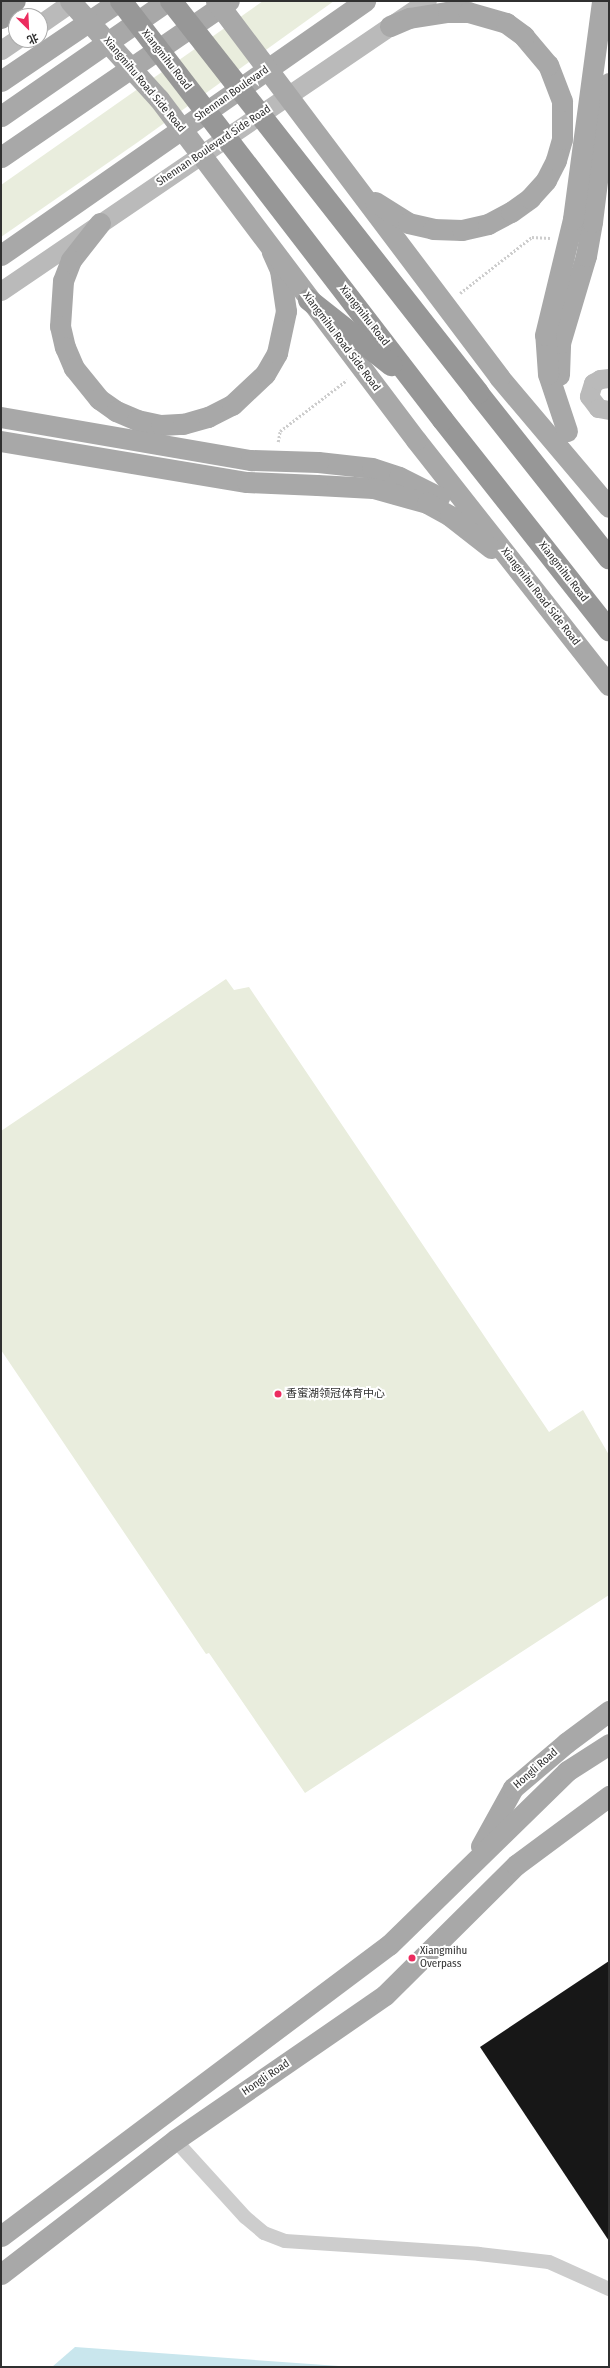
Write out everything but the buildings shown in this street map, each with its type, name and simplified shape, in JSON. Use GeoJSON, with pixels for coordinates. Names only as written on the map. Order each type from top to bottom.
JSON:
{"type":"FeatureCollection","features":[{"type":"Feature","properties":{"kind":"highway"},"geometry":{"type":"LineString","coordinates":[[1,18],[15,1]]}},
{"type":"Feature","properties":{"kind":"highway","name":"Xiangmihu Road"},"geometry":{"type":"LineString","coordinates":[[120,1],[443,420],[609,630]]}},
{"type":"Feature","properties":{"kind":"highway"},"geometry":{"type":"LineString","coordinates":[[171,1],[609,558]]}},
{"type":"Feature","properties":{"kind":"highway"},"geometry":{"type":"LineString","coordinates":[[309,300],[418,387]]}},
{"type":"Feature","properties":{"kind":"main road"},"geometry":{"type":"LineString","coordinates":[[48,18],[72,1]]}},
{"type":"Feature","properties":{"kind":"main road","name":"Xiangmihu Road Side Road"},"geometry":{"type":"LineString","coordinates":[[72,1],[159,99],[416,440],[609,685]]}},
{"type":"Feature","properties":{"kind":"main road"},"geometry":{"type":"LineString","coordinates":[[1,81],[120,1]]}},
{"type":"Feature","properties":{"kind":"main road"},"geometry":{"type":"LineString","coordinates":[[1,116],[167,1]]}},
{"type":"Feature","properties":{"kind":"main road"},"geometry":{"type":"LineString","coordinates":[[216,1],[500,377],[609,506]]}},
{"type":"Feature","properties":{"kind":"main road"},"geometry":{"type":"LineString","coordinates":[[1,157],[229,1]]}},
{"type":"Feature","properties":{"kind":"main road","name":"Shennan Boulevard"},"geometry":{"type":"LineString","coordinates":[[1,255],[365,1]]}},
{"type":"Feature","properties":{"kind":"main road","name":"Shennan Boulevard Side Road"},"geometry":{"type":"LineString","coordinates":[[1,291],[427,1]]}},
{"type":"Feature","properties":{"kind":"main road"},"geometry":{"type":"LineString","coordinates":[[602,1],[574,219],[545,335],[548,374],[567,431],[579,459],[609,506]]}},
{"type":"Feature","properties":{"kind":"main road"},"geometry":{"type":"LineString","coordinates":[[357,186],[388,211],[408,223],[433,229],[462,230],[488,224],[511,212],[530,198],[546,180],[556,160],[562,139],[562,101],[548,65],[524,36],[506,23],[468,12],[448,12],[409,18],[390,26]]}},
{"type":"Feature","properties":{"kind":"main road"},"geometry":{"type":"LineString","coordinates":[[567,431],[559,379],[560,343],[586,256],[592,222],[609,83]]}},
{"type":"Feature","properties":{"kind":"main road"},"geometry":{"type":"LineString","coordinates":[[100,223],[71,260],[63,281],[60,326],[65,347],[85,384],[116,411],[137,420],[161,425],[183,424],[208,417],[232,405],[265,374],[277,353],[286,311],[280,270],[270,248]]}},
{"type":"Feature","properties":{"kind":"main road"},"geometry":{"type":"LineString","coordinates":[[609,378],[600,379],[593,383],[590,396],[598,408],[609,410]]}},
{"type":"Feature","properties":{"kind":"main road"},"geometry":{"type":"LineString","coordinates":[[1,417],[251,460],[347,464],[400,476],[424,488],[486,528]]}},
{"type":"Feature","properties":{"kind":"main road"},"geometry":{"type":"LineString","coordinates":[[1,441],[247,482],[373,488],[427,503],[468,530],[526,579]]}},
{"type":"Feature","properties":{"kind":"main road","name":"Hongli Road"},"geometry":{"type":"LineString","coordinates":[[471,1864],[513,1788],[566,1743],[609,1712]]}},
{"type":"Feature","properties":{"kind":"main road","name":"Hongli Road"},"geometry":{"type":"LineString","coordinates":[[1,2236],[389,1945],[567,1771],[609,1744]]}},
{"type":"Feature","properties":{"kind":"main road","name":"Hongli Road"},"geometry":{"type":"LineString","coordinates":[[1,2274],[175,2140],[385,1995],[516,1865],[609,1796]]}},
{"type":"Feature","properties":{"kind":"main road","name":"Hongli Road"},"geometry":{"type":"LineString","coordinates":[[516,1865],[609,1811]]}},
{"type":"Feature","properties":{"kind":"street"},"geometry":{"type":"LineString","coordinates":[[175,2140],[246,2217],[264,2232],[285,2241],[479,2254],[549,2262],[609,2289]]}},
{"type":"Feature","properties":{"kind":"green space"},"geometry":{"type":"Polygon","coordinates":[[[263,1],[334,1],[138,142],[1,237],[1,185],[263,1]]]}},
{"type":"Feature","properties":{"kind":"green space","name":"香蜜湖领冠体育中心"},"geometry":{"type":"Polygon","coordinates":[[[226,979],[234,990],[249,987],[549,1432],[583,1410],[609,1455],[609,1595],[305,1793],[209,1653],[206,1654],[1,1350],[1,1131],[226,979]]]}},
{"type":"Feature","properties":{"kind":"water"},"geometry":{"type":"Polygon","coordinates":[[[75,2347],[353,2367],[52,2367],[75,2347]]]}},
{"type":"Feature","properties":{"kind":"place","name":"香蜜湖领冠体育中心"},"geometry":{"type":"Point","coordinates":[278,1394]}},
{"type":"Feature","properties":{"kind":"place","name":"Xiangmihu Overpass"},"geometry":{"type":"Point","coordinates":[412,1958]}}]}
